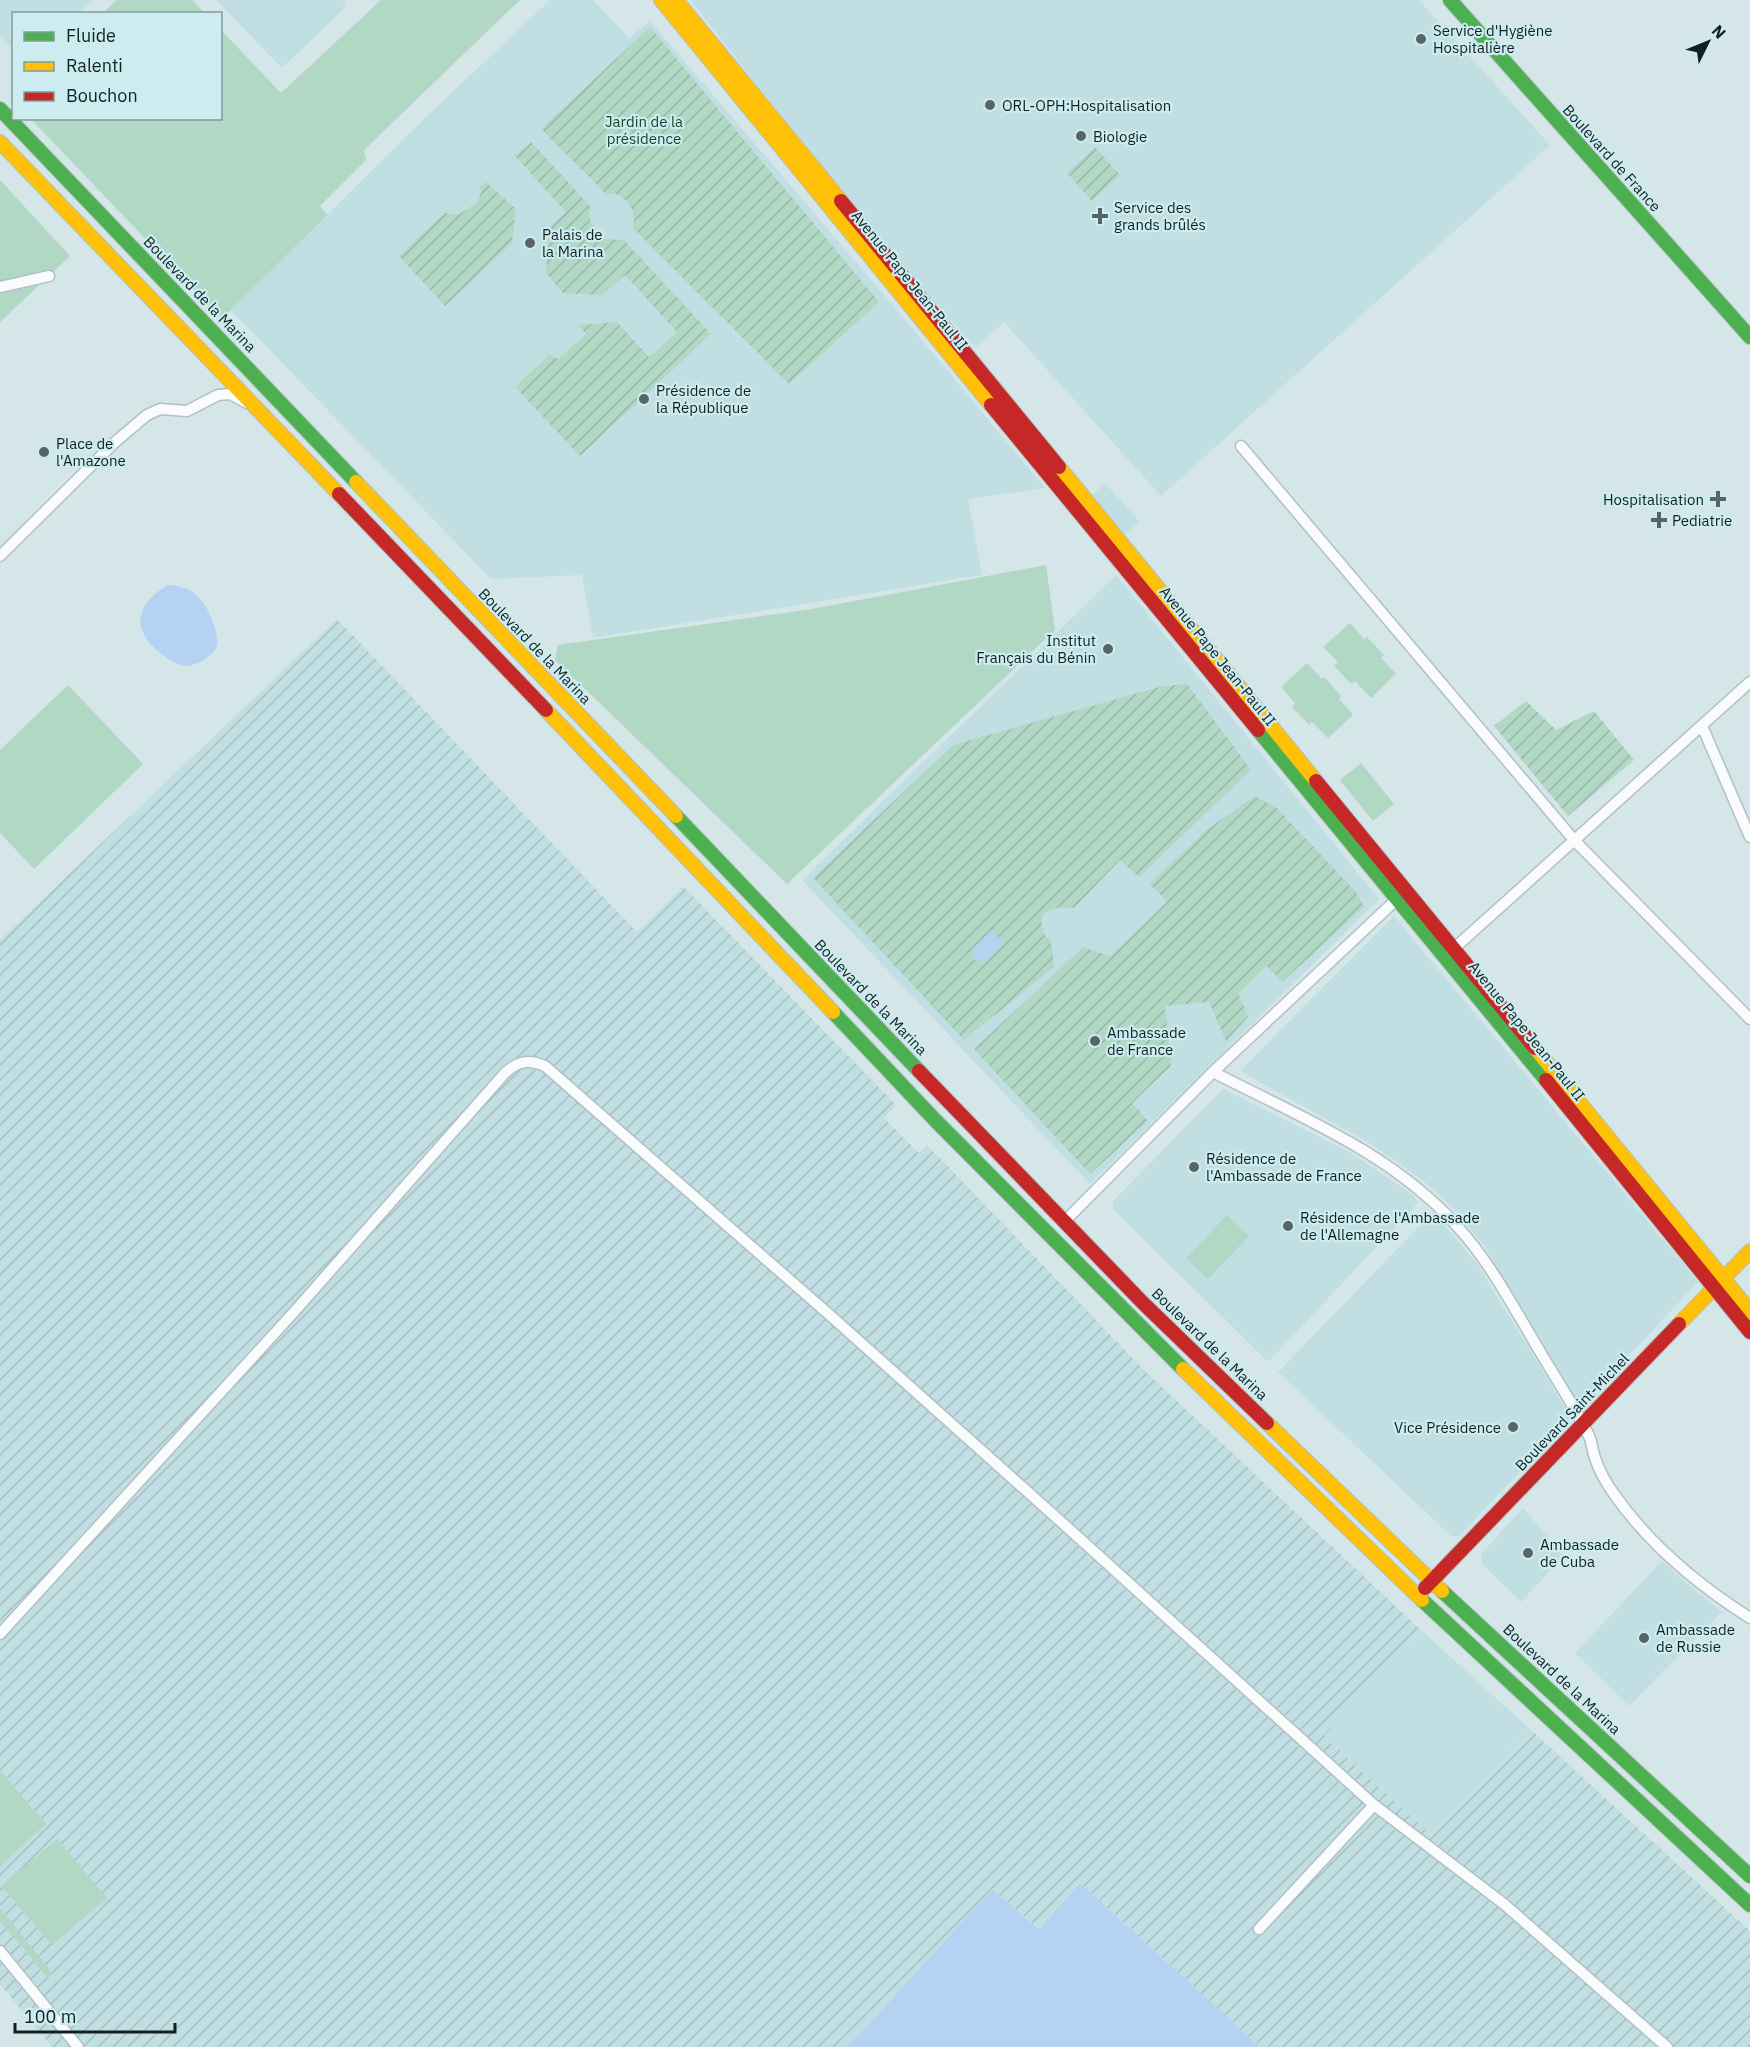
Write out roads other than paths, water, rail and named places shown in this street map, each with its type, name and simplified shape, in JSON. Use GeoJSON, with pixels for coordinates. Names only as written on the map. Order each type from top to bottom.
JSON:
{"type":"FeatureCollection","features":[{"type":"Feature","properties":{"kind":"main road","name":"Avenue Pape Jean-Paul II"},"geometry":{"type":"LineString","coordinates":[[661,0],[1053,470],[1449,952],[1718,1284],[1750,1332]]}},
{"type":"Feature","properties":{"kind":"main road","name":"Avenue Pape Jean-Paul II"},"geometry":{"type":"LineString","coordinates":[[676,0],[1397,899],[1449,952]]}},
{"type":"Feature","properties":{"kind":"main road","name":"Boulevard de France"},"geometry":{"type":"LineString","coordinates":[[1450,0],[1750,337]]}},
{"type":"Feature","properties":{"kind":"main road","name":"Boulevard de la Marina"},"geometry":{"type":"LineString","coordinates":[[0,109],[1143,1303],[1432,1581],[1750,1876]]}},
{"type":"Feature","properties":{"kind":"main road"},"geometry":{"type":"LineString","coordinates":[[0,142],[489,650],[959,1144],[1129,1317],[1417,1596],[1750,1905]]}},
{"type":"Feature","properties":{"kind":"main road"},"geometry":{"type":"LineString","coordinates":[[450,610],[470,601]]}},
{"type":"Feature","properties":{"kind":"main road"},"geometry":{"type":"LineString","coordinates":[[489,650],[505,639]]}},
{"type":"Feature","properties":{"kind":"main road","name":"Boulevard Saint-Michel"},"geometry":{"type":"LineString","coordinates":[[1417,1596],[1750,1251]]}},
{"type":"Feature","properties":{"kind":"main road","name":"Avenue Pape Jean-Paul II"},"geometry":{"type":"LineString","coordinates":[[1718,1284],[1750,1311]]}},
{"type":"Feature","properties":{"kind":"main road"},"geometry":{"type":"LineString","coordinates":[[1701,1860],[1715,1845]]}},
{"type":"Feature","properties":{"kind":"street"},"geometry":{"type":"LineString","coordinates":[[0,287],[49,276]]}},
{"type":"Feature","properties":{"kind":"street"},"geometry":{"type":"LineString","coordinates":[[0,556],[114,442],[147,415],[159,409],[187,411],[218,395],[230,394],[255,407]]}},
{"type":"Feature","properties":{"kind":"street"},"geometry":{"type":"LineString","coordinates":[[1241,446],[1574,840],[1750,1019]]}},
{"type":"Feature","properties":{"kind":"street"},"geometry":{"type":"LineString","coordinates":[[1449,952],[1750,682]]}},
{"type":"Feature","properties":{"kind":"street"},"geometry":{"type":"LineString","coordinates":[[1702,726],[1750,837]]}},
{"type":"Feature","properties":{"kind":"street"},"geometry":{"type":"LineString","coordinates":[[1064,1222],[1213,1072],[1397,899]]}},
{"type":"Feature","properties":{"kind":"street"},"geometry":{"type":"LineString","coordinates":[[0,1634],[286,1321],[505,1073],[514,1065],[525,1061],[535,1062],[544,1066],[840,1325],[1374,1806],[1504,1904],[1667,2047]]}},
{"type":"Feature","properties":{"kind":"street"},"geometry":{"type":"LineString","coordinates":[[1213,1072],[1365,1151],[1414,1185],[1438,1206],[1465,1235],[1492,1274],[1583,1425],[1591,1441],[1594,1457],[1606,1481],[1635,1520],[1680,1566],[1708,1590],[1750,1618]]}},
{"type":"Feature","properties":{"kind":"street"},"geometry":{"type":"LineString","coordinates":[[1259,1929],[1374,1806]]}},
{"type":"Feature","properties":{"kind":"street"},"geometry":{"type":"LineString","coordinates":[[0,1951],[78,2047]]}},
{"type":"Feature","properties":{"kind":"water"},"geometry":{"type":"Polygon","coordinates":[[[168,585],[192,591],[202,601],[216,631],[217,647],[205,659],[191,665],[180,665],[167,658],[155,649],[142,630],[140,621],[147,602],[168,585]]]}},
{"type":"Feature","properties":{"kind":"water"},"geometry":{"type":"Polygon","coordinates":[[[992,930],[1004,943],[983,963],[979,959],[976,961],[972,957],[974,954],[971,950],[992,930]]]}},
{"type":"Feature","properties":{"kind":"water"},"geometry":{"type":"Polygon","coordinates":[[[1080,1883],[1260,2047],[848,2047],[992,1889],[1039,1930],[1080,1883]]]}},
{"type":"Feature","properties":{"kind":"place","name":"Service d'Hygiène Hospitalière"},"geometry":{"type":"Point","coordinates":[1421,39]}},
{"type":"Feature","properties":{"kind":"place","name":"ORL-OPH:Hospitalisation"},"geometry":{"type":"Point","coordinates":[990,105]}},
{"type":"Feature","properties":{"kind":"place","name":"Biologie"},"geometry":{"type":"Point","coordinates":[1081,136]}},
{"type":"Feature","properties":{"kind":"place","name":"Service des grands brûlés"},"geometry":{"type":"Point","coordinates":[1100,216]}},
{"type":"Feature","properties":{"kind":"place","name":"Palais de la Marina"},"geometry":{"type":"Point","coordinates":[530,243]}},
{"type":"Feature","properties":{"kind":"place","name":"Présidence de la République"},"geometry":{"type":"Point","coordinates":[644,399]}},
{"type":"Feature","properties":{"kind":"place","name":"Place de l'Amazone"},"geometry":{"type":"Point","coordinates":[44,452]}},
{"type":"Feature","properties":{"kind":"place","name":"Hospitalisation"},"geometry":{"type":"Point","coordinates":[1718,499]}},
{"type":"Feature","properties":{"kind":"place","name":"Pediatrie"},"geometry":{"type":"Point","coordinates":[1659,520]}},
{"type":"Feature","properties":{"kind":"place","name":"Institut Français du Bénin"},"geometry":{"type":"Point","coordinates":[1108,649]}},
{"type":"Feature","properties":{"kind":"place","name":"Ambassade de France"},"geometry":{"type":"Point","coordinates":[1095,1041]}},
{"type":"Feature","properties":{"kind":"place","name":"Résidence de l'Ambassade de France"},"geometry":{"type":"Point","coordinates":[1194,1167]}},
{"type":"Feature","properties":{"kind":"place","name":"Résidence de l'Ambassade de l'Allemagne"},"geometry":{"type":"Point","coordinates":[1288,1226]}},
{"type":"Feature","properties":{"kind":"place","name":"Vice Présidence"},"geometry":{"type":"Point","coordinates":[1513,1427]}},
{"type":"Feature","properties":{"kind":"place","name":"Ambassade de Cuba"},"geometry":{"type":"Point","coordinates":[1528,1553]}},
{"type":"Feature","properties":{"kind":"place","name":"Ambassade de Russie"},"geometry":{"type":"Point","coordinates":[1644,1638]}},
{"type":"Feature","properties":{"kind":"park label","name":"Jardin de la présidence"},"geometry":{"type":"Point","coordinates":[644,130]}}]}
